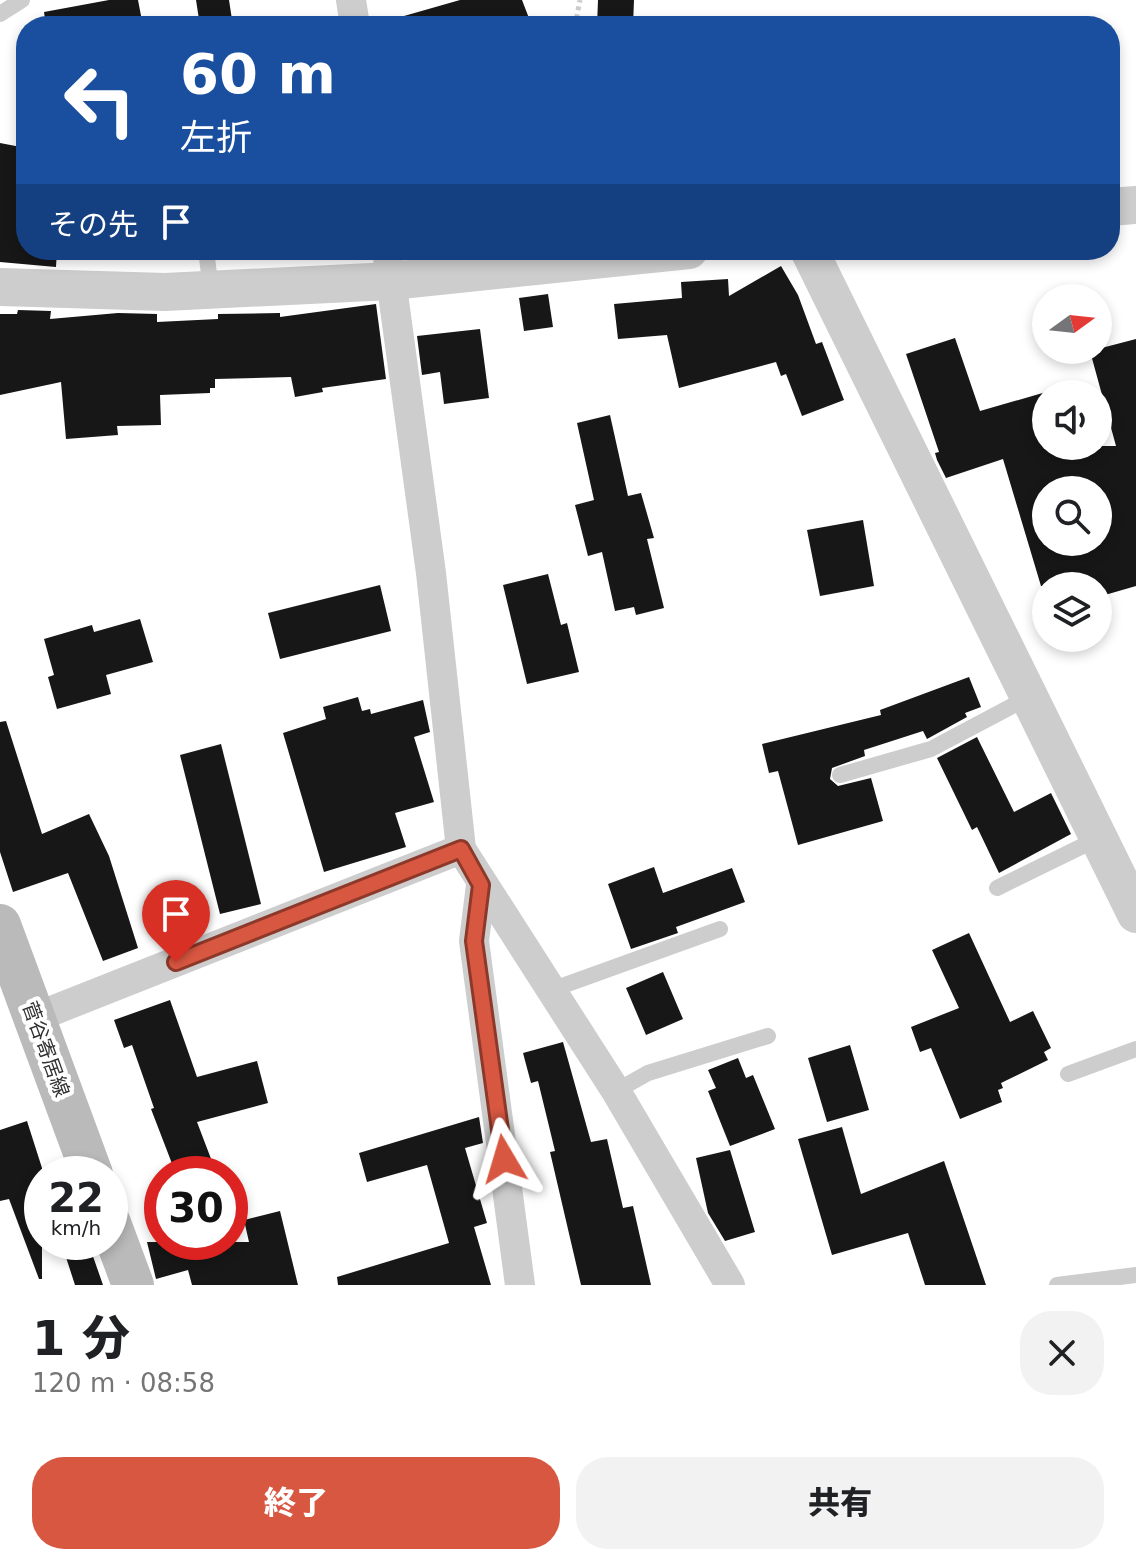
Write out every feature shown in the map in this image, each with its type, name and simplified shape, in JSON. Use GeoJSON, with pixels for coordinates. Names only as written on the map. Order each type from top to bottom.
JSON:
{"type":"FeatureCollection","features":[{"type":"Feature","properties":{"kind":"main road","name":"菅谷寄居線"},"geometry":{"type":"LineString","coordinates":[[0,925],[85,1156]]}},
{"type":"Feature","properties":{"kind":"main road"},"geometry":{"type":"LineString","coordinates":[[124,1260],[133,1285]]}},
{"type":"Feature","properties":{"kind":"street"},"geometry":{"type":"LineString","coordinates":[[0,287],[165,292],[211,290],[389,265],[489,260]]}},
{"type":"Feature","properties":{"kind":"street"},"geometry":{"type":"LineString","coordinates":[[814,260],[1136,914]]}},
{"type":"Feature","properties":{"kind":"street"},"geometry":{"type":"LineString","coordinates":[[389,265],[431,573],[461,849],[481,885],[502,911],[616,1091],[730,1285]]}},
{"type":"Feature","properties":{"kind":"street"},"geometry":{"type":"LineString","coordinates":[[34,1018],[461,849]]}},
{"type":"Feature","properties":{"kind":"street"},"geometry":{"type":"LineString","coordinates":[[481,885],[474,941],[520,1285]]}},
{"type":"Feature","properties":{"kind":"lane"},"geometry":{"type":"LineString","coordinates":[[0,14],[22,0]]}},
{"type":"Feature","properties":{"kind":"lane"},"geometry":{"type":"LineString","coordinates":[[207,260],[211,290]]}},
{"type":"Feature","properties":{"kind":"lane"},"geometry":{"type":"LineString","coordinates":[[840,775],[931,749],[1029,697]]}},
{"type":"Feature","properties":{"kind":"lane"},"geometry":{"type":"LineString","coordinates":[[997,888],[1099,838]]}},
{"type":"Feature","properties":{"kind":"lane"},"geometry":{"type":"LineString","coordinates":[[551,990],[720,929]]}},
{"type":"Feature","properties":{"kind":"lane"},"geometry":{"type":"LineString","coordinates":[[616,1091],[648,1073],[768,1036]]}},
{"type":"Feature","properties":{"kind":"lane"},"geometry":{"type":"LineString","coordinates":[[1068,1074],[1136,1049]]}},
{"type":"Feature","properties":{"kind":"lane"},"geometry":{"type":"LineString","coordinates":[[1057,1285],[1136,1275]]}},
{"type":"Feature","properties":{"kind":"building"},"geometry":{"type":"Polygon","coordinates":[[[109,0],[138,0],[141,16],[45,16],[44,12],[109,0]]]}},
{"type":"Feature","properties":{"kind":"building"},"geometry":{"type":"Polygon","coordinates":[[[196,0],[229,0],[231,16],[198,16],[196,0]]]}},
{"type":"Feature","properties":{"kind":"building"},"geometry":{"type":"Polygon","coordinates":[[[460,0],[522,0],[528,16],[404,16],[460,0]]]}},
{"type":"Feature","properties":{"kind":"building"},"geometry":{"type":"Polygon","coordinates":[[[598,0],[634,0],[633,16],[597,16],[598,0]]]}},
{"type":"Feature","properties":{"kind":"building"},"geometry":{"type":"Polygon","coordinates":[[[0,143],[16,146],[16,260],[56,260],[56,267],[0,262],[0,143]]]}},
{"type":"Feature","properties":{"kind":"building"},"geometry":{"type":"Polygon","coordinates":[[[781,266],[798,295],[816,344],[822,342],[844,400],[802,416],[786,374],[781,376],[776,362],[679,388],[667,335],[618,339],[614,304],[682,298],[681,282],[728,279],[729,296],[781,266]]]}},
{"type":"Feature","properties":{"kind":"building"},"geometry":{"type":"Polygon","coordinates":[[[548,294],[553,327],[524,331],[519,298],[548,294]]]}},
{"type":"Feature","properties":{"kind":"building"},"geometry":{"type":"Polygon","coordinates":[[[376,304],[386,379],[322,388],[323,392],[295,397],[291,377],[215,379],[215,388],[210,388],[210,393],[160,395],[161,425],[117,426],[118,435],[66,439],[61,382],[0,395],[0,314],[17,314],[18,310],[51,311],[50,319],[118,313],[157,314],[157,322],[218,319],[218,314],[280,313],[280,317],[376,304]]]}},
{"type":"Feature","properties":{"kind":"building"},"geometry":{"type":"Polygon","coordinates":[[[480,329],[489,398],[444,404],[440,372],[422,375],[417,336],[480,329]]]}},
{"type":"Feature","properties":{"kind":"building"},"geometry":{"type":"Polygon","coordinates":[[[955,338],[980,411],[1032,396],[1032,460],[1112,460],[1112,446],[1116,446],[1112,431],[1112,380],[1098,380],[1094,364],[1112,364],[1112,345],[1136,339],[1136,586],[1112,593],[1112,572],[1037,572],[1032,556],[1112,556],[1112,476],[1032,476],[1032,556],[1003,459],[946,478],[935,453],[939,452],[906,354],[955,338]]]}},
{"type":"Feature","properties":{"kind":"building"},"geometry":{"type":"Polygon","coordinates":[[[610,415],[628,496],[641,493],[654,538],[647,539],[664,608],[636,615],[634,607],[615,611],[602,552],[588,556],[575,505],[594,500],[577,423],[610,415]]]}},
{"type":"Feature","properties":{"kind":"building"},"geometry":{"type":"Polygon","coordinates":[[[863,520],[874,586],[820,596],[807,530],[863,520]]]}},
{"type":"Feature","properties":{"kind":"building"},"geometry":{"type":"Polygon","coordinates":[[[548,574],[561,625],[567,623],[579,672],[527,684],[503,585],[548,574]]]}},
{"type":"Feature","properties":{"kind":"building"},"geometry":{"type":"Polygon","coordinates":[[[380,585],[391,631],[280,659],[268,613],[380,585]]]}},
{"type":"Feature","properties":{"kind":"building"},"geometry":{"type":"Polygon","coordinates":[[[140,619],[153,662],[106,675],[111,694],[57,709],[48,677],[54,675],[44,639],[92,625],[94,632],[140,619]]]}},
{"type":"Feature","properties":{"kind":"building"},"geometry":{"type":"Polygon","coordinates":[[[969,677],[981,707],[965,713],[967,717],[927,739],[923,731],[864,750],[865,756],[832,768],[830,779],[838,786],[871,778],[883,821],[798,845],[778,771],[769,773],[762,744],[881,715],[880,710],[969,677]]]}},
{"type":"Feature","properties":{"kind":"building"},"geometry":{"type":"Polygon","coordinates":[[[358,697],[362,711],[370,709],[371,714],[423,700],[430,732],[414,737],[434,802],[395,813],[406,847],[324,872],[283,733],[326,719],[323,707],[358,697]]]}},
{"type":"Feature","properties":{"kind":"building"},"geometry":{"type":"Polygon","coordinates":[[[6,721],[42,834],[89,814],[109,856],[138,948],[103,961],[68,873],[13,892],[0,852],[0,722],[6,721]]]}},
{"type":"Feature","properties":{"kind":"building"},"geometry":{"type":"Polygon","coordinates":[[[977,737],[1014,812],[1051,793],[1071,834],[999,873],[977,827],[972,830],[937,758],[977,737]]]}},
{"type":"Feature","properties":{"kind":"building"},"geometry":{"type":"Polygon","coordinates":[[[221,744],[261,904],[220,914],[180,755],[221,744]]]}},
{"type":"Feature","properties":{"kind":"building"},"geometry":{"type":"Polygon","coordinates":[[[654,867],[663,893],[732,868],[745,902],[676,927],[678,933],[631,949],[608,884],[654,867]]]}},
{"type":"Feature","properties":{"kind":"building"},"geometry":{"type":"Polygon","coordinates":[[[969,933],[1010,1022],[1033,1011],[1051,1048],[1044,1052],[1048,1060],[1001,1083],[1003,1088],[998,1090],[1002,1102],[960,1119],[931,1048],[920,1052],[911,1027],[959,1008],[932,950],[969,933]]]}},
{"type":"Feature","properties":{"kind":"building"},"geometry":{"type":"Polygon","coordinates":[[[663,972],[683,1019],[646,1035],[626,988],[663,972]]]}},
{"type":"Feature","properties":{"kind":"building"},"geometry":{"type":"Polygon","coordinates":[[[170,1000],[197,1077],[257,1061],[268,1103],[197,1122],[210,1156],[169,1156],[132,1045],[124,1048],[114,1020],[170,1000]]]}},
{"type":"Feature","properties":{"kind":"building"},"geometry":{"type":"Polygon","coordinates":[[[563,1042],[591,1142],[607,1139],[623,1208],[633,1206],[651,1285],[581,1285],[550,1152],[555,1151],[538,1081],[531,1083],[523,1053],[563,1042]]]}},
{"type":"Feature","properties":{"kind":"building"},"geometry":{"type":"Polygon","coordinates":[[[850,1045],[869,1110],[827,1122],[808,1058],[850,1045]]]}},
{"type":"Feature","properties":{"kind":"building"},"geometry":{"type":"Polygon","coordinates":[[[738,1058],[746,1078],[753,1075],[775,1129],[730,1146],[708,1091],[716,1088],[708,1070],[738,1058]]]}},
{"type":"Feature","properties":{"kind":"building"},"geometry":{"type":"Polygon","coordinates":[[[479,1117],[483,1143],[465,1148],[487,1223],[474,1227],[491,1285],[338,1285],[337,1277],[449,1243],[427,1165],[367,1182],[359,1153],[479,1117]]]}},
{"type":"Feature","properties":{"kind":"building"},"geometry":{"type":"Polygon","coordinates":[[[27,1121],[38,1156],[24,1156],[24,1239],[9,1199],[0,1201],[0,1130],[27,1121]]]}},
{"type":"Feature","properties":{"kind":"building"},"geometry":{"type":"Polygon","coordinates":[[[842,1127],[861,1194],[944,1161],[986,1285],[925,1285],[908,1233],[832,1255],[798,1139],[842,1127]]]}},
{"type":"Feature","properties":{"kind":"building"},"geometry":{"type":"Polygon","coordinates":[[[730,1150],[755,1232],[725,1241],[708,1213],[696,1158],[730,1150]]]}},
{"type":"Feature","properties":{"kind":"building"},"geometry":{"type":"Polygon","coordinates":[[[280,1211],[298,1285],[192,1285],[188,1270],[156,1279],[151,1260],[248,1260],[248,1219],[280,1211]]]}},
{"type":"Feature","properties":{"kind":"building"},"geometry":{"type":"Polygon","coordinates":[[[32,1260],[42,1260],[42,1279],[39,1279],[32,1260]]]}},
{"type":"Feature","properties":{"kind":"building"},"geometry":{"type":"Polygon","coordinates":[[[67,1260],[94,1260],[103,1285],[75,1285],[67,1260]]]}},
{"type":"Feature","properties":{"kind":"route"},"geometry":{"type":"LineString","coordinates":[[176,962],[461,849],[481,885],[474,941],[504,1159]]}}]}
